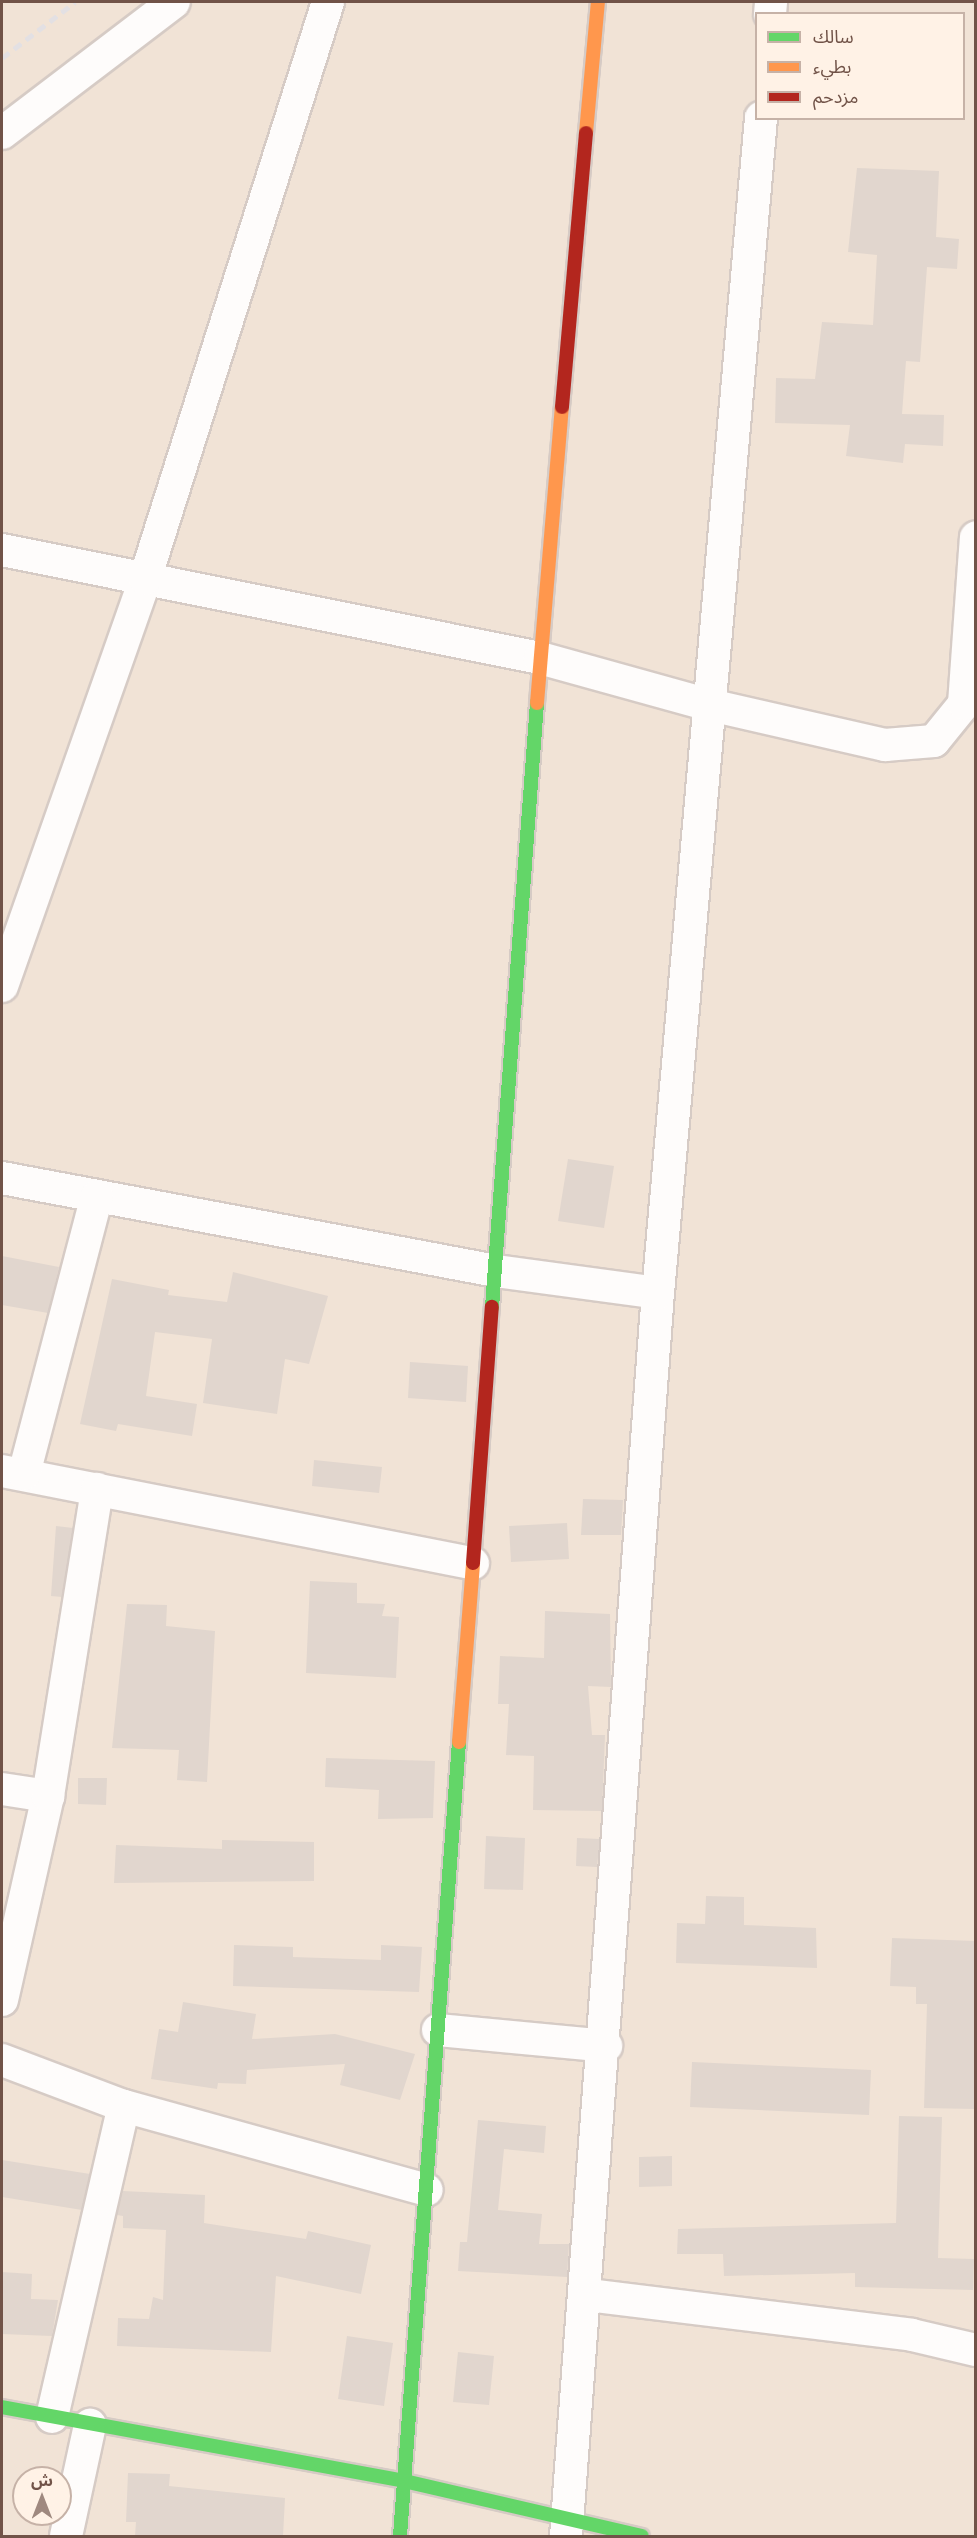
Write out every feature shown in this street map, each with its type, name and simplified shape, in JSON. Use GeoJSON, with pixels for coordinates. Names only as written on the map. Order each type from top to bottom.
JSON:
{"type":"FeatureCollection","features":[{"type":"Feature","properties":{"kind":"street"},"geometry":{"type":"LineString","coordinates":[[2,133],[174,2]]}},
{"type":"Feature","properties":{"kind":"street"},"geometry":{"type":"LineString","coordinates":[[2,986],[145,579],[328,2]]}},
{"type":"Feature","properties":{"kind":"street"},"geometry":{"type":"LineString","coordinates":[[400,2536],[540,657],[598,2]]}},
{"type":"Feature","properties":{"kind":"street"},"geometry":{"type":"LineString","coordinates":[[567,2527],[588,2295],[658,1293],[761,120]]}},
{"type":"Feature","properties":{"kind":"street"},"geometry":{"type":"LineString","coordinates":[[2,550],[540,657],[710,705],[885,745],[934,741],[964,704],[975,537]]}},
{"type":"Feature","properties":{"kind":"street"},"geometry":{"type":"LineString","coordinates":[[2,1178],[496,1271],[658,1293]]}},
{"type":"Feature","properties":{"kind":"street"},"geometry":{"type":"LineString","coordinates":[[97,1196],[13,1473],[473,1563]]}},
{"type":"Feature","properties":{"kind":"street"},"geometry":{"type":"LineString","coordinates":[[2,2000],[48,1796],[97,1489]]}},
{"type":"Feature","properties":{"kind":"street"},"geometry":{"type":"LineString","coordinates":[[2,1789],[48,1796]]}},
{"type":"Feature","properties":{"kind":"street"},"geometry":{"type":"LineString","coordinates":[[438,2030],[606,2046]]}},
{"type":"Feature","properties":{"kind":"street"},"geometry":{"type":"LineString","coordinates":[[2,2060],[124,2106],[426,2190]]}},
{"type":"Feature","properties":{"kind":"street"},"geometry":{"type":"LineString","coordinates":[[52,2417],[124,2106]]}},
{"type":"Feature","properties":{"kind":"street"},"geometry":{"type":"LineString","coordinates":[[588,2295],[912,2335],[975,2350]]}},
{"type":"Feature","properties":{"kind":"street"},"geometry":{"type":"LineString","coordinates":[[2,2408],[404,2481],[567,2527],[642,2536]]}},
{"type":"Feature","properties":{"kind":"street"},"geometry":{"type":"LineString","coordinates":[[66,2536],[90,2425]]}},
{"type":"Feature","properties":{"kind":"shaded area"},"geometry":{"type":"Polygon","coordinates":[[[2,2],[975,2],[975,2536],[2,2536],[2,2]]]}},
{"type":"Feature","properties":{"kind":"building"},"geometry":{"type":"Polygon","coordinates":[[[857,168],[939,171],[936,237],[959,239],[957,269],[927,267],[920,362],[906,361],[902,414],[944,415],[943,446],[905,444],[903,463],[846,456],[850,425],[775,423],[776,378],[815,379],[822,322],[873,325],[877,255],[848,252],[857,168]]]}},
{"type":"Feature","properties":{"kind":"building"},"geometry":{"type":"Polygon","coordinates":[[[568,1159],[614,1166],[604,1228],[558,1221],[568,1159]]]}},
{"type":"Feature","properties":{"kind":"building"},"geometry":{"type":"Polygon","coordinates":[[[2,1256],[59,1267],[48,1313],[2,1305],[2,1256]]]}},
{"type":"Feature","properties":{"kind":"building"},"geometry":{"type":"Polygon","coordinates":[[[233,1272],[328,1296],[309,1364],[285,1359],[277,1414],[203,1403],[212,1339],[155,1332],[146,1396],[197,1404],[192,1436],[118,1424],[116,1431],[80,1424],[112,1279],[169,1290],[168,1295],[227,1302],[233,1272]]]}},
{"type":"Feature","properties":{"kind":"building"},"geometry":{"type":"Polygon","coordinates":[[[410,1362],[468,1366],[466,1402],[408,1398],[410,1362]]]}},
{"type":"Feature","properties":{"kind":"building"},"geometry":{"type":"Polygon","coordinates":[[[314,1460],[382,1467],[379,1493],[312,1486],[314,1460]]]}},
{"type":"Feature","properties":{"kind":"building"},"geometry":{"type":"Polygon","coordinates":[[[583,1499],[623,1500],[621,1535],[581,1535],[583,1499]]]}},
{"type":"Feature","properties":{"kind":"building"},"geometry":{"type":"Polygon","coordinates":[[[567,1523],[569,1559],[511,1562],[509,1526],[567,1523]]]}},
{"type":"Feature","properties":{"kind":"building"},"geometry":{"type":"Polygon","coordinates":[[[56,1526],[73,1528],[62,1597],[51,1596],[56,1526]]]}},
{"type":"Feature","properties":{"kind":"building"},"geometry":{"type":"Polygon","coordinates":[[[310,1581],[357,1583],[357,1603],[385,1604],[382,1616],[399,1617],[396,1678],[306,1673],[310,1581]]]}},
{"type":"Feature","properties":{"kind":"building"},"geometry":{"type":"Polygon","coordinates":[[[127,1604],[167,1605],[166,1626],[215,1631],[207,1782],[177,1780],[179,1750],[112,1748],[127,1604]]]}},
{"type":"Feature","properties":{"kind":"building"},"geometry":{"type":"Polygon","coordinates":[[[545,1611],[610,1614],[611,1687],[588,1686],[592,1735],[605,1735],[602,1811],[533,1810],[534,1756],[506,1755],[509,1704],[498,1704],[500,1656],[544,1658],[545,1611]]]}},
{"type":"Feature","properties":{"kind":"building"},"geometry":{"type":"Polygon","coordinates":[[[326,1758],[435,1761],[433,1818],[378,1819],[379,1790],[325,1787],[326,1758]]]}},
{"type":"Feature","properties":{"kind":"building"},"geometry":{"type":"Polygon","coordinates":[[[78,1778],[107,1778],[106,1805],[78,1804],[78,1778]]]}},
{"type":"Feature","properties":{"kind":"building"},"geometry":{"type":"Polygon","coordinates":[[[486,1836],[525,1838],[523,1890],[484,1889],[486,1836]]]}},
{"type":"Feature","properties":{"kind":"building"},"geometry":{"type":"Polygon","coordinates":[[[577,1838],[600,1839],[597,1867],[576,1866],[577,1838]]]}},
{"type":"Feature","properties":{"kind":"building"},"geometry":{"type":"Polygon","coordinates":[[[222,1840],[314,1842],[314,1881],[114,1883],[116,1845],[222,1849],[222,1840]]]}},
{"type":"Feature","properties":{"kind":"building"},"geometry":{"type":"Polygon","coordinates":[[[706,1896],[744,1897],[744,1925],[816,1928],[817,1968],[676,1963],[677,1923],[705,1924],[706,1896]]]}},
{"type":"Feature","properties":{"kind":"building"},"geometry":{"type":"Polygon","coordinates":[[[892,1938],[975,1941],[975,2109],[924,2108],[927,2004],[916,2004],[916,1987],[890,1986],[892,1938]]]}},
{"type":"Feature","properties":{"kind":"building"},"geometry":{"type":"Polygon","coordinates":[[[234,1945],[293,1947],[293,1957],[381,1960],[381,1945],[422,1947],[419,1992],[233,1986],[234,1945]]]}},
{"type":"Feature","properties":{"kind":"building"},"geometry":{"type":"Polygon","coordinates":[[[183,2002],[256,2014],[252,2039],[335,2034],[415,2054],[400,2100],[340,2085],[345,2064],[247,2070],[246,2084],[218,2083],[217,2089],[151,2079],[159,2029],[178,2032],[183,2002]]]}},
{"type":"Feature","properties":{"kind":"building"},"geometry":{"type":"Polygon","coordinates":[[[692,2062],[871,2070],[869,2115],[690,2107],[692,2062]]]}},
{"type":"Feature","properties":{"kind":"building"},"geometry":{"type":"Polygon","coordinates":[[[899,2116],[942,2117],[938,2258],[974,2259],[973,2290],[855,2287],[855,2273],[724,2276],[723,2254],[677,2254],[678,2229],[896,2223],[899,2116]]]}},
{"type":"Feature","properties":{"kind":"building"},"geometry":{"type":"Polygon","coordinates":[[[478,2120],[546,2126],[544,2153],[504,2149],[498,2210],[542,2214],[539,2244],[569,2244],[567,2277],[458,2271],[460,2242],[467,2242],[478,2120]]]}},
{"type":"Feature","properties":{"kind":"building"},"geometry":{"type":"Polygon","coordinates":[[[672,2156],[672,2186],[639,2187],[639,2157],[672,2156]]]}},
{"type":"Feature","properties":{"kind":"building"},"geometry":{"type":"Polygon","coordinates":[[[2,2160],[90,2174],[82,2210],[2,2197],[2,2160]]]}},
{"type":"Feature","properties":{"kind":"building"},"geometry":{"type":"Polygon","coordinates":[[[123,2191],[205,2195],[204,2223],[306,2239],[308,2231],[371,2245],[361,2294],[276,2276],[271,2352],[117,2346],[118,2318],[149,2319],[153,2297],[163,2300],[166,2230],[123,2228],[123,2216],[117,2215],[123,2191]]]}},
{"type":"Feature","properties":{"kind":"building"},"geometry":{"type":"Polygon","coordinates":[[[2,2272],[32,2274],[31,2299],[58,2300],[52,2336],[2,2334],[2,2272]]]}},
{"type":"Feature","properties":{"kind":"building"},"geometry":{"type":"Polygon","coordinates":[[[347,2336],[393,2343],[384,2406],[338,2399],[347,2336]]]}},
{"type":"Feature","properties":{"kind":"building"},"geometry":{"type":"Polygon","coordinates":[[[458,2352],[494,2356],[489,2405],[453,2402],[458,2352]]]}},
{"type":"Feature","properties":{"kind":"building"},"geometry":{"type":"Polygon","coordinates":[[[128,2473],[170,2474],[169,2486],[285,2498],[283,2536],[135,2536],[136,2522],[126,2522],[128,2473]]]}},
{"type":"Feature","properties":{"kind":"railway"},"geometry":{"type":"LineString","coordinates":[[2,58],[75,2]]}},
{"type":"Feature","properties":{"kind":"traffic: fast"},"geometry":{"type":"LineString","coordinates":[[492,1307],[537,703]]}},
{"type":"Feature","properties":{"kind":"traffic: fast"},"geometry":{"type":"LineString","coordinates":[[400,2536],[459,1742]]}},
{"type":"Feature","properties":{"kind":"traffic: fast"},"geometry":{"type":"LineString","coordinates":[[2,2407],[404,2481],[642,2536]]}},
{"type":"Feature","properties":{"kind":"traffic: slow"},"geometry":{"type":"LineString","coordinates":[[586,133],[598,2]]}},
{"type":"Feature","properties":{"kind":"traffic: slow"},"geometry":{"type":"LineString","coordinates":[[537,703],[562,407]]}},
{"type":"Feature","properties":{"kind":"traffic: slow"},"geometry":{"type":"LineString","coordinates":[[459,1742],[473,1563]]}},
{"type":"Feature","properties":{"kind":"traffic: jam"},"geometry":{"type":"LineString","coordinates":[[562,407],[586,133]]}},
{"type":"Feature","properties":{"kind":"traffic: jam"},"geometry":{"type":"LineString","coordinates":[[473,1563],[492,1307]]}}]}
